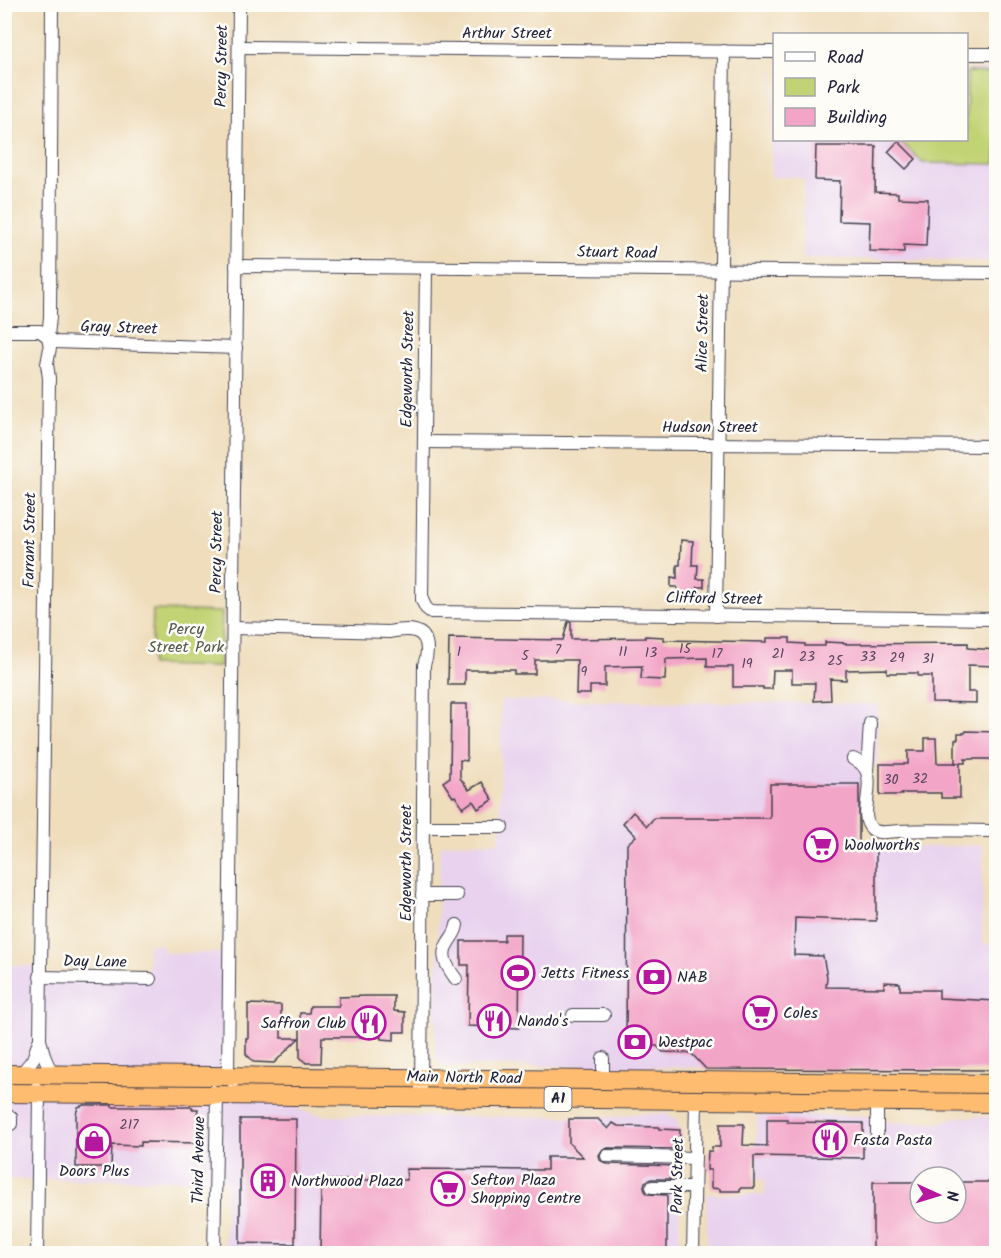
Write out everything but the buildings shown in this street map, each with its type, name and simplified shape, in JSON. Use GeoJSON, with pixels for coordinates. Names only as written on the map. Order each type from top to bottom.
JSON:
{"type":"FeatureCollection","features":[{"type":"Feature","properties":{"kind":"highway","name":"Main North Road"},"geometry":{"type":"LineString","coordinates":[[18,1074],[996,1084]]}},
{"type":"Feature","properties":{"kind":"highway","name":"Main North Road"},"geometry":{"type":"LineString","coordinates":[[4,1093],[996,1103]]}},
{"type":"Feature","properties":{"kind":"street","name":"Farrant Street"},"geometry":{"type":"LineString","coordinates":[[52,4],[48,336],[50,348],[47,364],[49,378],[40,977],[40,1040],[52,1074]]}},
{"type":"Feature","properties":{"kind":"street","name":"Percy Street"},"geometry":{"type":"LineString","coordinates":[[228,1076],[239,4]]}},
{"type":"Feature","properties":{"kind":"street","name":"Arthur Street"},"geometry":{"type":"LineString","coordinates":[[238,47],[773,52]]}},
{"type":"Feature","properties":{"kind":"street","name":"Alice Street"},"geometry":{"type":"LineString","coordinates":[[716,616],[724,51]]}},
{"type":"Feature","properties":{"kind":"street"},"geometry":{"type":"LineString","coordinates":[[968,54],[996,54]]}},
{"type":"Feature","properties":{"kind":"street","name":"Stuart Road"},"geometry":{"type":"LineString","coordinates":[[236,266],[996,273]]}},
{"type":"Feature","properties":{"kind":"street","name":"Edgeworth Street"},"geometry":{"type":"LineString","coordinates":[[426,268],[422,600],[431,612]]}},
{"type":"Feature","properties":{"kind":"street","name":"Gray Street"},"geometry":{"type":"LineString","coordinates":[[4,331],[40,331],[55,342],[236,348]]}},
{"type":"Feature","properties":{"kind":"street","name":"Hudson Street"},"geometry":{"type":"LineString","coordinates":[[424,442],[996,446]]}},
{"type":"Feature","properties":{"kind":"street","name":"Clifford Street"},"geometry":{"type":"LineString","coordinates":[[431,612],[996,619]]}},
{"type":"Feature","properties":{"kind":"street","name":"Edgeworth Street"},"geometry":{"type":"LineString","coordinates":[[233,628],[389,632],[410,630],[419,633],[427,642],[427,658],[424,665],[421,1097]]}},
{"type":"Feature","properties":{"kind":"street"},"geometry":{"type":"LineString","coordinates":[[870,723],[867,822],[873,830],[879,833],[996,831]]}},
{"type":"Feature","properties":{"kind":"street"},"geometry":{"type":"LineString","coordinates":[[853,759],[860,761],[867,772]]}},
{"type":"Feature","properties":{"kind":"street"},"geometry":{"type":"LineString","coordinates":[[423,827],[502,827]]}},
{"type":"Feature","properties":{"kind":"street"},"geometry":{"type":"LineString","coordinates":[[422,895],[456,895]]}},
{"type":"Feature","properties":{"kind":"street"},"geometry":{"type":"LineString","coordinates":[[456,979],[445,964],[445,946],[456,932],[457,925]]}},
{"type":"Feature","properties":{"kind":"street","name":"Day Lane"},"geometry":{"type":"LineString","coordinates":[[40,977],[150,980]]}},
{"type":"Feature","properties":{"kind":"street"},"geometry":{"type":"LineString","coordinates":[[573,1015],[604,1015]]}},
{"type":"Feature","properties":{"kind":"street"},"geometry":{"type":"LineString","coordinates":[[37,1254],[39,1094],[18,1074],[33,1059],[40,1040]]}},
{"type":"Feature","properties":{"kind":"street"},"geometry":{"type":"LineString","coordinates":[[603,1058],[603,1080]]}},
{"type":"Feature","properties":{"kind":"street","name":"Third Avenue"},"geometry":{"type":"LineString","coordinates":[[197,1076],[216,1095],[214,1254]]}},
{"type":"Feature","properties":{"kind":"street"},"geometry":{"type":"LineString","coordinates":[[228,1076],[244,1095]]}},
{"type":"Feature","properties":{"kind":"street","name":"Park Street"},"geometry":{"type":"LineString","coordinates":[[693,1254],[696,1100]]}},
{"type":"Feature","properties":{"kind":"street"},"geometry":{"type":"LineString","coordinates":[[877,1102],[877,1134]]}},
{"type":"Feature","properties":{"kind":"street"},"geometry":{"type":"LineString","coordinates":[[4,1113],[11,1117],[11,1124]]}},
{"type":"Feature","properties":{"kind":"street"},"geometry":{"type":"LineString","coordinates":[[607,1156],[695,1158]]}},
{"type":"Feature","properties":{"kind":"street"},"geometry":{"type":"LineString","coordinates":[[652,1187],[694,1187]]}},
{"type":"Feature","properties":{"kind":"shaded area"},"geometry":{"type":"Polygon","coordinates":[[[773,68],[773,141],[968,141],[968,70],[996,70],[996,261],[802,258],[804,180],[800,177],[771,177],[773,68]]]}},
{"type":"Feature","properties":{"kind":"shaded area"},"geometry":{"type":"Polygon","coordinates":[[[501,700],[878,704],[877,762],[860,784],[860,849],[983,845],[982,944],[996,944],[996,1071],[444,1066],[435,1058],[440,848],[448,843],[500,842],[501,700]]]}},
{"type":"Feature","properties":{"kind":"shaded area"},"geometry":{"type":"Polygon","coordinates":[[[148,944],[163,945],[164,953],[230,953],[228,1087],[299,1088],[299,1110],[328,1116],[616,1117],[633,1114],[667,1114],[676,1119],[681,1130],[679,1253],[225,1253],[226,1180],[5,1179],[5,965],[40,966],[40,974],[148,976],[148,944]]]}},
{"type":"Feature","properties":{"kind":"shaded area"},"geometry":{"type":"Polygon","coordinates":[[[757,1115],[867,1116],[878,1122],[939,1123],[955,1117],[996,1117],[996,1253],[707,1254],[707,1194],[765,1195],[765,1180],[756,1179],[757,1115]]]}},
{"type":"Feature","properties":{"kind":"green space"},"geometry":{"type":"Polygon","coordinates":[[[968,72],[996,73],[996,164],[923,163],[900,141],[968,141],[968,72]]]}},
{"type":"Feature","properties":{"kind":"green space","name":"Percy Street Park"},"geometry":{"type":"Polygon","coordinates":[[[153,610],[222,612],[220,667],[151,665],[153,610]]]}},
{"type":"Feature","properties":{"kind":"place","name":"Woolworths"},"geometry":{"type":"Point","coordinates":[821,845]}},
{"type":"Feature","properties":{"kind":"place","name":"Jetts Fitness"},"geometry":{"type":"Point","coordinates":[518,973]}},
{"type":"Feature","properties":{"kind":"place","name":"NAB"},"geometry":{"type":"Point","coordinates":[654,977]}},
{"type":"Feature","properties":{"kind":"place","name":"Coles"},"geometry":{"type":"Point","coordinates":[760,1013]}},
{"type":"Feature","properties":{"kind":"place","name":"Nando's"},"geometry":{"type":"Point","coordinates":[494,1021]}},
{"type":"Feature","properties":{"kind":"place","name":"Saffron Club"},"geometry":{"type":"Point","coordinates":[369,1023]}},
{"type":"Feature","properties":{"kind":"place","name":"Westpac"},"geometry":{"type":"Point","coordinates":[635,1042]}},
{"type":"Feature","properties":{"kind":"place","name":"Fasta Pasta"},"geometry":{"type":"Point","coordinates":[830,1140]}},
{"type":"Feature","properties":{"kind":"place","name":"Doors Plus"},"geometry":{"type":"Point","coordinates":[94,1141]}},
{"type":"Feature","properties":{"kind":"place","name":"Northwood Plaza"},"geometry":{"type":"Point","coordinates":[268,1181]}},
{"type":"Feature","properties":{"kind":"place","name":"Sefton Plaza Shopping Centre"},"geometry":{"type":"Point","coordinates":[448,1189]}}]}
